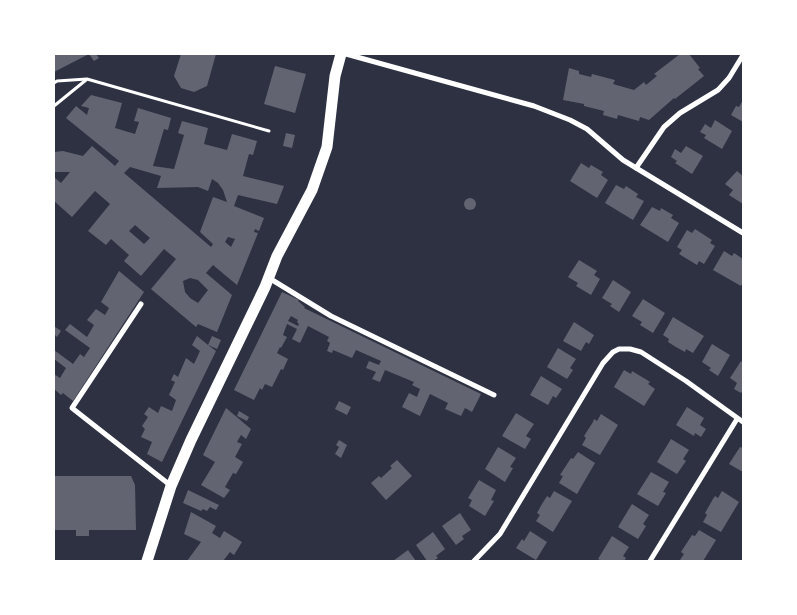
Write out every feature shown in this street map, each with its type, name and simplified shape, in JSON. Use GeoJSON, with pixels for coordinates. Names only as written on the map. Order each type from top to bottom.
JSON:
{"type":"FeatureCollection","features":[{"type":"Feature","properties":{"kind":"main road"},"geometry":{"type":"LineString","coordinates":[[146,561],[171,486],[191,440],[269,278],[283,244],[312,190],[324,160],[330,127],[335,76],[341,54]]}},
{"type":"Feature","properties":{"kind":"street"},"geometry":{"type":"LineString","coordinates":[[346,54],[534,106],[562,116],[587,129],[617,155],[636,168],[743,232]]}},
{"type":"Feature","properties":{"kind":"street"},"geometry":{"type":"LineString","coordinates":[[636,168],[664,126],[680,113],[718,90],[729,78],[743,55]]}},
{"type":"Feature","properties":{"kind":"street"},"geometry":{"type":"LineString","coordinates":[[269,278],[331,316],[494,395]]}},
{"type":"Feature","properties":{"kind":"street"},"geometry":{"type":"LineString","coordinates":[[141,304],[72,408],[171,486]]}},
{"type":"Feature","properties":{"kind":"street"},"geometry":{"type":"LineString","coordinates":[[474,561],[500,534],[603,363],[614,352],[624,348],[642,352],[743,422]]}},
{"type":"Feature","properties":{"kind":"street"},"geometry":{"type":"LineString","coordinates":[[650,561],[737,419]]}},
{"type":"Feature","properties":{"kind":"lane"},"geometry":{"type":"LineString","coordinates":[[54,82],[87,79],[269,131]]}},
{"type":"Feature","properties":{"kind":"lane"},"geometry":{"type":"LineString","coordinates":[[54,106],[87,79]]}},
{"type":"Feature","properties":{"kind":"building"},"geometry":{"type":"Polygon","coordinates":[[[54,54],[89,54],[54,72],[54,54]]]}},
{"type":"Feature","properties":{"kind":"building"},"geometry":{"type":"Polygon","coordinates":[[[89,54],[96,54],[99,58],[94,61],[89,54]]]}},
{"type":"Feature","properties":{"kind":"building"},"geometry":{"type":"Polygon","coordinates":[[[181,54],[216,54],[207,86],[194,92],[181,88],[174,76],[181,54]]]}},
{"type":"Feature","properties":{"kind":"building"},"geometry":{"type":"Polygon","coordinates":[[[680,54],[689,54],[704,76],[674,98],[649,120],[640,117],[639,121],[618,115],[617,119],[603,115],[604,111],[584,106],[584,104],[563,100],[569,68],[579,71],[579,74],[591,77],[592,74],[615,80],[613,84],[634,90],[644,82],[646,85],[657,76],[654,74],[680,54]]]}},
{"type":"Feature","properties":{"kind":"building"},"geometry":{"type":"Polygon","coordinates":[[[275,66],[306,74],[295,113],[264,104],[275,66]]]}},
{"type":"Feature","properties":{"kind":"building"},"geometry":{"type":"Polygon","coordinates":[[[91,95],[122,103],[115,128],[135,134],[139,122],[134,121],[138,108],[171,118],[168,130],[164,129],[153,166],[174,169],[184,135],[178,133],[182,121],[208,128],[204,144],[227,150],[232,134],[257,141],[253,155],[249,154],[243,176],[284,186],[277,204],[238,195],[234,206],[264,218],[259,231],[255,229],[254,232],[258,233],[237,285],[213,265],[206,273],[232,295],[217,332],[198,324],[196,327],[151,289],[176,259],[164,249],[141,276],[124,261],[129,255],[111,239],[106,245],[88,231],[110,204],[95,191],[72,217],[54,201],[54,177],[61,183],[70,172],[54,172],[54,152],[63,151],[83,156],[92,146],[115,166],[119,161],[66,118],[76,106],[87,115],[89,108],[81,106],[91,95]],[[130,167],[124,173],[211,247],[213,244],[200,232],[213,197],[227,202],[223,190],[218,183],[212,179],[208,191],[198,187],[157,188],[161,176],[130,167]],[[135,225],[129,231],[144,244],[150,238],[135,225]],[[228,237],[225,242],[231,247],[235,239],[228,237]],[[190,278],[183,281],[185,292],[198,303],[208,290],[198,280],[190,278]]]}},
{"type":"Feature","properties":{"kind":"building"},"geometry":{"type":"Polygon","coordinates":[[[743,100],[743,122],[731,115],[736,106],[739,107],[743,100]]]}},
{"type":"Feature","properties":{"kind":"building"},"geometry":{"type":"Polygon","coordinates":[[[715,120],[732,131],[722,149],[704,138],[706,135],[700,132],[705,124],[711,128],[715,120]]]}},
{"type":"Feature","properties":{"kind":"building"},"geometry":{"type":"Polygon","coordinates":[[[286,133],[295,135],[292,148],[283,146],[286,133]]]}},
{"type":"Feature","properties":{"kind":"building"},"geometry":{"type":"Polygon","coordinates":[[[686,146],[703,156],[692,174],[675,163],[677,161],[671,157],[675,149],[681,153],[686,146]]]}},
{"type":"Feature","properties":{"kind":"building"},"geometry":{"type":"Polygon","coordinates":[[[581,163],[589,168],[591,165],[603,172],[601,175],[608,180],[597,198],[570,181],[581,163]]]}},
{"type":"Feature","properties":{"kind":"building"},"geometry":{"type":"Polygon","coordinates":[[[737,171],[743,176],[743,204],[729,195],[733,190],[725,184],[737,171]]]}},
{"type":"Feature","properties":{"kind":"building"},"geometry":{"type":"Polygon","coordinates":[[[616,185],[624,189],[626,186],[638,194],[636,197],[644,201],[633,220],[605,203],[616,185]]]}},
{"type":"Feature","properties":{"kind":"building"},"geometry":{"type":"Polygon","coordinates":[[[468,198],[472,198],[476,204],[472,210],[468,210],[464,206],[464,202],[468,198]]]}},
{"type":"Feature","properties":{"kind":"building"},"geometry":{"type":"Polygon","coordinates":[[[652,207],[660,211],[661,208],[673,215],[671,218],[679,223],[668,242],[640,225],[652,207]]]}},
{"type":"Feature","properties":{"kind":"building"},"geometry":{"type":"Polygon","coordinates":[[[695,229],[712,240],[710,243],[715,246],[704,264],[699,261],[697,265],[679,254],[682,250],[677,247],[687,230],[692,233],[695,229]]]}},
{"type":"Feature","properties":{"kind":"building"},"geometry":{"type":"Polygon","coordinates":[[[724,251],[732,256],[734,253],[743,259],[743,282],[741,286],[713,270],[724,251]]]}},
{"type":"Feature","properties":{"kind":"building"},"geometry":{"type":"Polygon","coordinates":[[[579,260],[597,271],[594,275],[600,279],[591,295],[576,286],[578,283],[568,277],[579,260]]]}},
{"type":"Feature","properties":{"kind":"building"},"geometry":{"type":"Polygon","coordinates":[[[119,271],[144,292],[73,401],[54,389],[54,374],[60,378],[66,368],[54,359],[54,350],[73,364],[80,354],[84,357],[90,348],[65,330],[70,324],[87,337],[94,325],[87,320],[96,309],[105,315],[109,308],[101,302],[119,271]]]}},
{"type":"Feature","properties":{"kind":"building"},"geometry":{"type":"Polygon","coordinates":[[[613,280],[631,292],[619,312],[610,306],[612,304],[602,298],[613,280]]]}},
{"type":"Feature","properties":{"kind":"building"},"geometry":{"type":"Polygon","coordinates":[[[282,292],[299,300],[304,308],[481,394],[472,412],[465,408],[461,416],[445,409],[448,403],[430,394],[420,416],[402,407],[409,393],[417,397],[420,389],[412,385],[414,382],[385,370],[380,382],[372,379],[376,372],[366,368],[369,361],[379,365],[381,361],[356,350],[352,358],[333,350],[332,353],[327,351],[330,343],[327,341],[329,337],[308,326],[300,343],[292,339],[297,329],[287,324],[283,335],[287,337],[277,353],[288,359],[272,387],[265,384],[262,390],[260,388],[254,400],[234,390],[282,292]],[[291,316],[288,321],[298,326],[298,320],[291,316]]]}},
{"type":"Feature","properties":{"kind":"building"},"geometry":{"type":"Polygon","coordinates":[[[643,299],[665,313],[653,333],[640,325],[642,322],[632,316],[643,299]]]}},
{"type":"Feature","properties":{"kind":"building"},"geometry":{"type":"Polygon","coordinates":[[[673,317],[704,336],[693,353],[686,349],[685,352],[676,347],[668,342],[669,339],[663,335],[673,317]]]}},
{"type":"Feature","properties":{"kind":"building"},"geometry":{"type":"Polygon","coordinates":[[[574,322],[594,335],[589,344],[586,342],[581,351],[563,341],[574,322]]]}},
{"type":"Feature","properties":{"kind":"building"},"geometry":{"type":"Polygon","coordinates":[[[54,326],[61,331],[57,337],[54,334],[54,326]]]}},
{"type":"Feature","properties":{"kind":"building"},"geometry":{"type":"Polygon","coordinates":[[[197,336],[216,351],[162,462],[147,454],[152,442],[141,437],[145,429],[142,426],[148,417],[144,414],[149,407],[158,413],[161,406],[172,411],[176,400],[169,395],[175,382],[171,380],[174,374],[178,377],[186,358],[194,364],[200,351],[192,345],[197,336]]]}},
{"type":"Feature","properties":{"kind":"building"},"geometry":{"type":"Polygon","coordinates":[[[212,336],[221,340],[217,349],[208,345],[212,336]]]}},
{"type":"Feature","properties":{"kind":"building"},"geometry":{"type":"Polygon","coordinates":[[[712,344],[730,355],[718,376],[702,362],[712,344]]]}},
{"type":"Feature","properties":{"kind":"building"},"geometry":{"type":"Polygon","coordinates":[[[558,348],[576,359],[570,368],[573,370],[567,379],[547,367],[558,348]]]}},
{"type":"Feature","properties":{"kind":"building"},"geometry":{"type":"Polygon","coordinates":[[[741,361],[743,363],[743,390],[741,393],[734,389],[737,383],[730,378],[741,361]]]}},
{"type":"Feature","properties":{"kind":"building"},"geometry":{"type":"Polygon","coordinates":[[[624,370],[631,374],[632,371],[647,380],[650,382],[648,384],[655,389],[644,406],[614,387],[624,370]]]}},
{"type":"Feature","properties":{"kind":"building"},"geometry":{"type":"Polygon","coordinates":[[[541,376],[562,389],[556,398],[553,396],[548,405],[530,395],[541,376]]]}},
{"type":"Feature","properties":{"kind":"building"},"geometry":{"type":"Polygon","coordinates":[[[339,401],[351,407],[347,415],[335,409],[339,401]]]}},
{"type":"Feature","properties":{"kind":"building"},"geometry":{"type":"Polygon","coordinates":[[[687,407],[704,418],[700,425],[706,429],[701,437],[695,433],[694,436],[676,425],[687,407]]]}},
{"type":"Feature","properties":{"kind":"building"},"geometry":{"type":"Polygon","coordinates":[[[226,408],[251,429],[246,439],[241,435],[237,442],[242,444],[235,457],[243,462],[236,474],[233,473],[225,487],[230,490],[224,498],[201,485],[215,462],[203,455],[226,408]]]}},
{"type":"Feature","properties":{"kind":"building"},"geometry":{"type":"Polygon","coordinates":[[[239,411],[249,417],[247,421],[237,416],[239,411]]]}},
{"type":"Feature","properties":{"kind":"building"},"geometry":{"type":"Polygon","coordinates":[[[516,413],[534,424],[526,436],[531,439],[525,449],[502,436],[516,413]]]}},
{"type":"Feature","properties":{"kind":"building"},"geometry":{"type":"Polygon","coordinates":[[[601,414],[618,425],[600,455],[582,445],[586,438],[584,436],[594,419],[597,421],[601,414]]]}},
{"type":"Feature","properties":{"kind":"building"},"geometry":{"type":"Polygon","coordinates":[[[671,439],[689,450],[683,459],[686,461],[677,474],[657,462],[671,439]]]}},
{"type":"Feature","properties":{"kind":"building"},"geometry":{"type":"Polygon","coordinates":[[[339,440],[347,445],[341,458],[335,454],[339,447],[336,445],[339,440]]]}},
{"type":"Feature","properties":{"kind":"building"},"geometry":{"type":"Polygon","coordinates":[[[498,447],[516,458],[510,467],[513,468],[505,482],[485,469],[498,447]]]}},
{"type":"Feature","properties":{"kind":"building"},"geometry":{"type":"Polygon","coordinates":[[[740,447],[743,448],[743,472],[729,464],[740,447]]]}},
{"type":"Feature","properties":{"kind":"building"},"geometry":{"type":"Polygon","coordinates":[[[578,452],[595,463],[577,494],[559,483],[563,476],[560,475],[571,458],[573,459],[578,452]]]}},
{"type":"Feature","properties":{"kind":"building"},"geometry":{"type":"Polygon","coordinates":[[[397,460],[412,476],[386,500],[371,483],[379,476],[381,478],[392,468],[390,466],[397,460]]]}},
{"type":"Feature","properties":{"kind":"building"},"geometry":{"type":"Polygon","coordinates":[[[651,472],[669,482],[663,492],[666,493],[658,506],[637,494],[651,472]]]}},
{"type":"Feature","properties":{"kind":"building"},"geometry":{"type":"Polygon","coordinates":[[[54,476],[131,476],[135,485],[136,530],[89,530],[89,536],[76,536],[76,530],[54,530],[54,476]]]}},
{"type":"Feature","properties":{"kind":"building"},"geometry":{"type":"Polygon","coordinates":[[[479,480],[496,490],[491,500],[494,501],[485,516],[469,506],[472,500],[468,498],[479,480]]]}},
{"type":"Feature","properties":{"kind":"building"},"geometry":{"type":"Polygon","coordinates":[[[188,490],[219,505],[216,510],[210,507],[207,511],[203,509],[201,511],[183,503],[188,490]]]}},
{"type":"Feature","properties":{"kind":"building"},"geometry":{"type":"Polygon","coordinates":[[[554,491],[572,501],[553,532],[536,521],[540,515],[537,513],[542,504],[547,496],[550,498],[554,491]]]}},
{"type":"Feature","properties":{"kind":"building"},"geometry":{"type":"Polygon","coordinates":[[[722,491],[739,502],[721,532],[703,522],[707,515],[705,513],[713,499],[715,496],[718,498],[722,491]]]}},
{"type":"Feature","properties":{"kind":"building"},"geometry":{"type":"Polygon","coordinates":[[[632,504],[649,515],[643,524],[646,526],[638,539],[618,527],[632,504]]]}},
{"type":"Feature","properties":{"kind":"building"},"geometry":{"type":"Polygon","coordinates":[[[191,512],[216,526],[212,533],[220,538],[224,531],[242,542],[234,555],[230,552],[223,561],[187,561],[201,542],[184,534],[191,512]]]}},
{"type":"Feature","properties":{"kind":"building"},"geometry":{"type":"Polygon","coordinates":[[[460,513],[471,530],[462,536],[464,539],[456,545],[442,526],[460,513]]]}},
{"type":"Feature","properties":{"kind":"building"},"geometry":{"type":"Polygon","coordinates":[[[699,530],[716,540],[703,561],[680,560],[684,554],[681,552],[692,535],[695,536],[699,530]]]}},
{"type":"Feature","properties":{"kind":"building"},"geometry":{"type":"Polygon","coordinates":[[[530,531],[547,542],[536,560],[516,548],[522,539],[524,541],[530,531]]]}},
{"type":"Feature","properties":{"kind":"building"},"geometry":{"type":"Polygon","coordinates":[[[433,532],[445,549],[436,556],[438,558],[433,561],[427,561],[416,545],[433,532]]]}},
{"type":"Feature","properties":{"kind":"building"},"geometry":{"type":"Polygon","coordinates":[[[612,536],[629,547],[623,556],[626,558],[624,561],[602,561],[598,559],[612,536]]]}},
{"type":"Feature","properties":{"kind":"building"},"geometry":{"type":"Polygon","coordinates":[[[408,550],[416,561],[393,561],[408,550]]]}}]}
